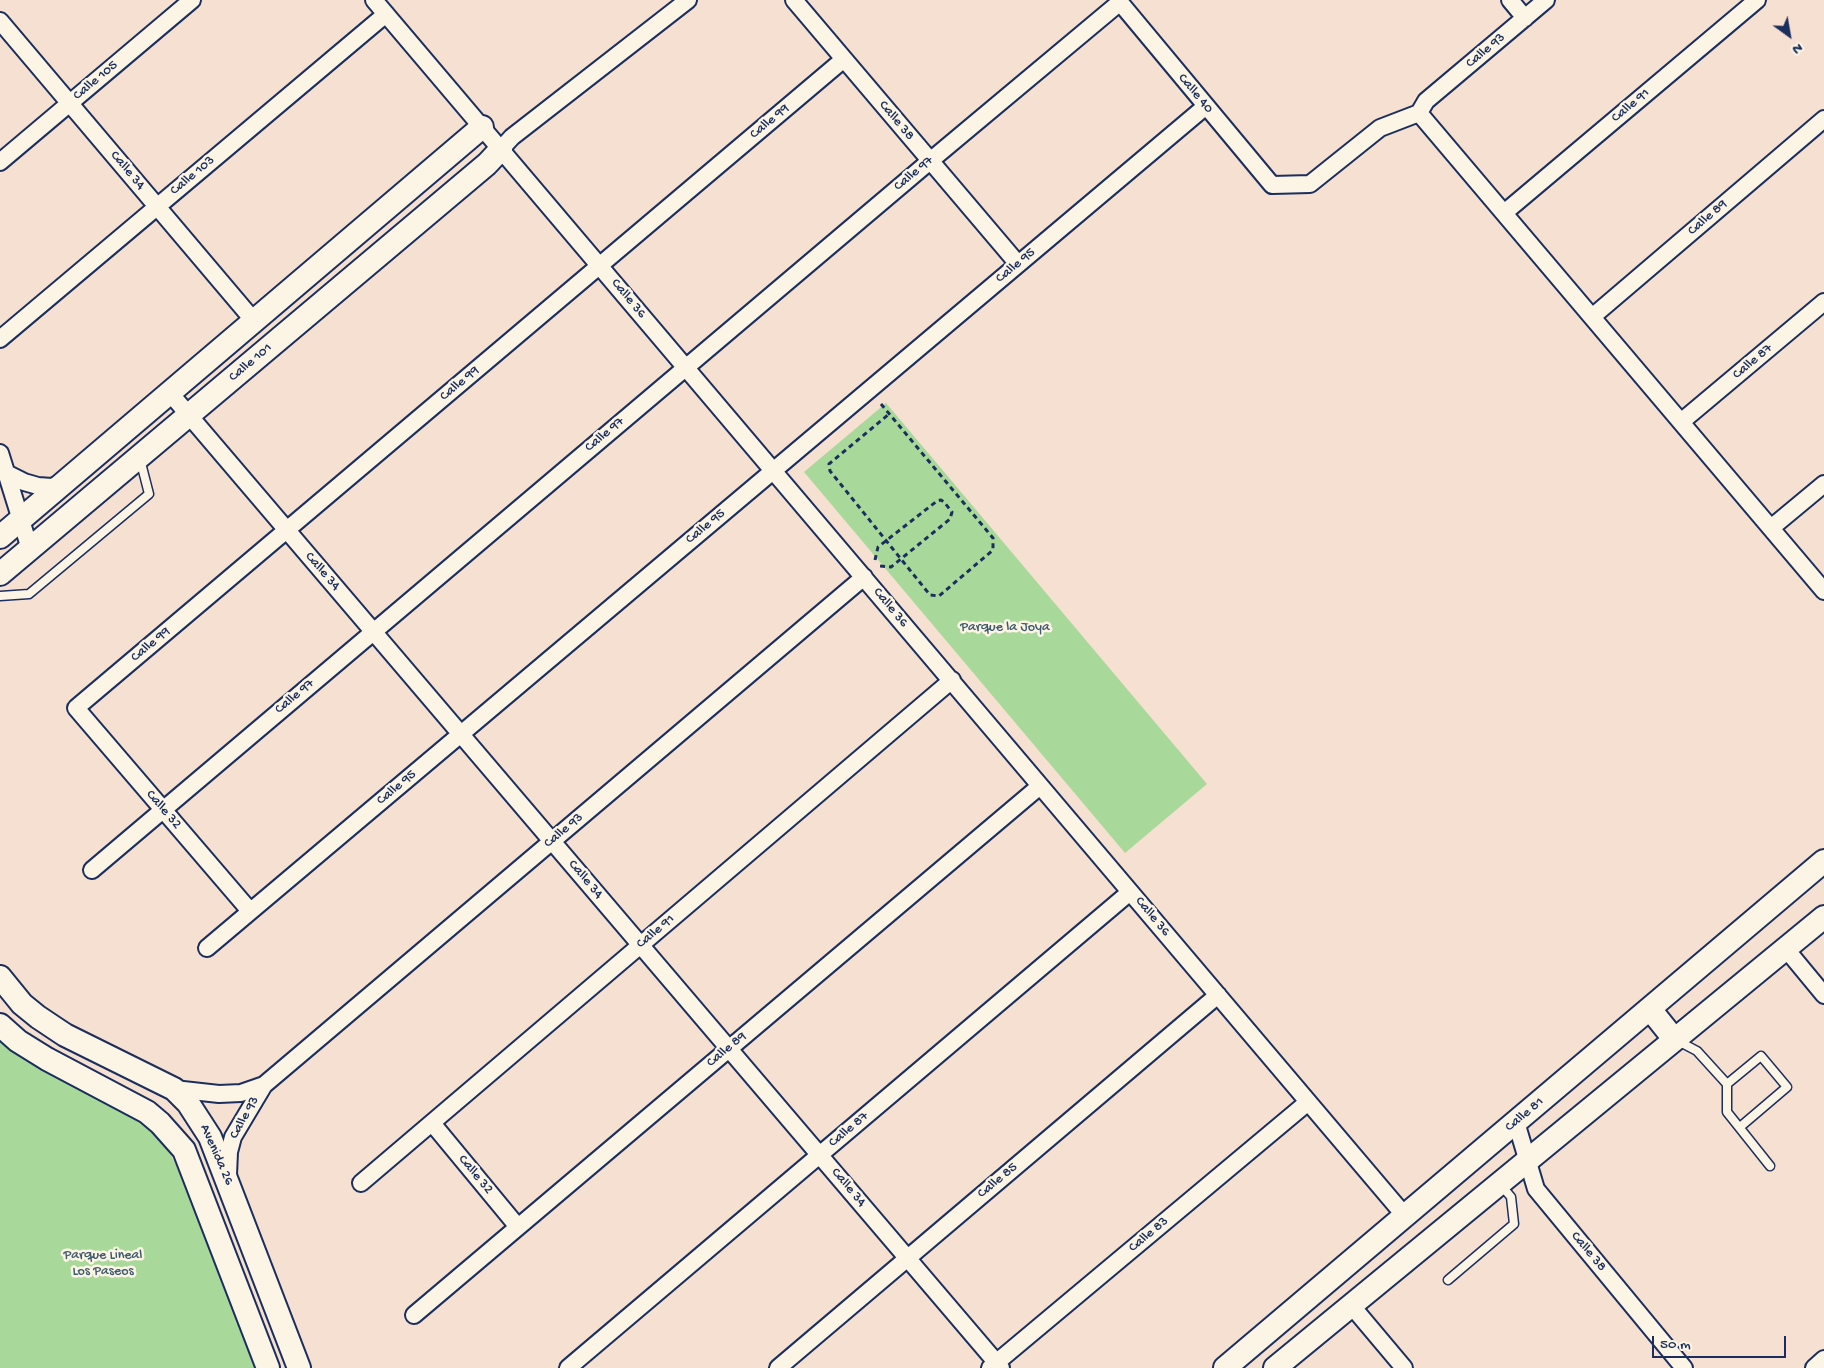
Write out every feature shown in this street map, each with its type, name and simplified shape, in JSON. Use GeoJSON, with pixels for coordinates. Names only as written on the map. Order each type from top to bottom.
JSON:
{"type":"FeatureCollection","features":[{"type":"Feature","properties":{"kind":"street","name":"Calle 105"},"geometry":{"type":"LineString","coordinates":[[0,162],[192,0]]}},
{"type":"Feature","properties":{"kind":"street","name":"Calle 36"},"geometry":{"type":"LineString","coordinates":[[374,0],[1405,1216]]}},
{"type":"Feature","properties":{"kind":"street"},"geometry":{"type":"LineString","coordinates":[[501,149],[512,137],[688,0]]}},
{"type":"Feature","properties":{"kind":"street","name":"Calle 38"},"geometry":{"type":"LineString","coordinates":[[794,0],[1018,264]]}},
{"type":"Feature","properties":{"kind":"street"},"geometry":{"type":"LineString","coordinates":[[1510,0],[1525,18]]}},
{"type":"Feature","properties":{"kind":"street","name":"Calle 93"},"geometry":{"type":"LineString","coordinates":[[1272,185],[1310,184],[1380,128],[1423,107],[1546,0]]}},
{"type":"Feature","properties":{"kind":"street","name":"Calle 91"},"geometry":{"type":"LineString","coordinates":[[1504,213],[1757,0]]}},
{"type":"Feature","properties":{"kind":"street","name":"Calle 40"},"geometry":{"type":"LineString","coordinates":[[1119,2],[1272,185]]}},
{"type":"Feature","properties":{"kind":"street","name":"Calle 97"},"geometry":{"type":"LineString","coordinates":[[92,870],[1119,2]]}},
{"type":"Feature","properties":{"kind":"street","name":"Calle 103"},"geometry":{"type":"LineString","coordinates":[[0,339],[386,14]]}},
{"type":"Feature","properties":{"kind":"street","name":"Calle 34"},"geometry":{"type":"LineString","coordinates":[[0,21],[254,321]]}},
{"type":"Feature","properties":{"kind":"street","name":"Calle 99"},"geometry":{"type":"LineString","coordinates":[[76,708],[844,60]]}},
{"type":"Feature","properties":{"kind":"street","name":"Calle 95"},"geometry":{"type":"LineString","coordinates":[[207,948],[1206,106]]}},
{"type":"Feature","properties":{"kind":"street"},"geometry":{"type":"LineString","coordinates":[[1423,107],[1504,213],[1824,591]]}},
{"type":"Feature","properties":{"kind":"street","name":"Calle 89"},"geometry":{"type":"LineString","coordinates":[[1592,317],[1824,118]]}},
{"type":"Feature","properties":{"kind":"street"},"geometry":{"type":"LineString","coordinates":[[0,537],[482,127]]}},
{"type":"Feature","properties":{"kind":"street","name":"Calle 101"},"geometry":{"type":"LineString","coordinates":[[0,574],[487,164],[501,149]]}},
{"type":"Feature","properties":{"kind":"street","name":"Calle 87"},"geometry":{"type":"LineString","coordinates":[[1681,422],[1824,302]]}},
{"type":"Feature","properties":{"kind":"street","name":"Calle 34"},"geometry":{"type":"LineString","coordinates":[[170,393],[908,1258],[996,1366]]}},
{"type":"Feature","properties":{"kind":"street"},"geometry":{"type":"LineString","coordinates":[[0,453],[30,549]]}},
{"type":"Feature","properties":{"kind":"street"},"geometry":{"type":"LineString","coordinates":[[6,472],[24,482],[38,486],[52,487],[63,483]]}},
{"type":"Feature","properties":{"kind":"street"},"geometry":{"type":"LineString","coordinates":[[1771,528],[1824,484]]}},
{"type":"Feature","properties":{"kind":"street","name":"Calle 93"},"geometry":{"type":"LineString","coordinates":[[174,1089],[218,1094],[241,1094],[264,1085],[864,577]]}},
{"type":"Feature","properties":{"kind":"street","name":"Calle 91"},"geometry":{"type":"LineString","coordinates":[[361,1183],[952,680]]}},
{"type":"Feature","properties":{"kind":"street","name":"Calle 32"},"geometry":{"type":"LineString","coordinates":[[76,708],[250,911]]}},
{"type":"Feature","properties":{"kind":"street","name":"Calle 89"},"geometry":{"type":"LineString","coordinates":[[414,1315],[1040,786]]}},
{"type":"Feature","properties":{"kind":"street","name":"Calle 81"},"geometry":{"type":"LineString","coordinates":[[1225,1368],[1824,861]]}},
{"type":"Feature","properties":{"kind":"street","name":"Calle 87"},"geometry":{"type":"LineString","coordinates":[[568,1368],[1130,892]]}},
{"type":"Feature","properties":{"kind":"street"},"geometry":{"type":"LineString","coordinates":[[1275,1368],[1824,917]]}},
{"type":"Feature","properties":{"kind":"street"},"geometry":{"type":"LineString","coordinates":[[1786,950],[1824,995]]}},
{"type":"Feature","properties":{"kind":"street","name":"Avenida 26"},"geometry":{"type":"LineString","coordinates":[[0,977],[22,1004],[65,1035],[174,1089],[188,1103],[210,1137],[299,1368]]}},
{"type":"Feature","properties":{"kind":"street","name":"Calle 85"},"geometry":{"type":"LineString","coordinates":[[778,1368],[1218,995]]}},
{"type":"Feature","properties":{"kind":"street"},"geometry":{"type":"LineString","coordinates":[[1650,1009],[1674,1039]]}},
{"type":"Feature","properties":{"kind":"street","name":"Avenida 26"},"geometry":{"type":"LineString","coordinates":[[0,1025],[18,1041],[47,1059],[147,1112],[160,1123],[184,1150],[268,1368]]}},
{"type":"Feature","properties":{"kind":"street","name":"Calle 93"},"geometry":{"type":"LineString","coordinates":[[228,1181],[228,1152],[233,1137],[264,1085]]}},
{"type":"Feature","properties":{"kind":"street","name":"Calle 83"},"geometry":{"type":"LineString","coordinates":[[996,1366],[1308,1102]]}},
{"type":"Feature","properties":{"kind":"street","name":"Calle 38"},"geometry":{"type":"LineString","coordinates":[[1516,1122],[1536,1189],[1684,1368]]}},
{"type":"Feature","properties":{"kind":"street","name":"Calle 32"},"geometry":{"type":"LineString","coordinates":[[432,1123],[518,1227]]}},
{"type":"Feature","properties":{"kind":"street"},"geometry":{"type":"LineString","coordinates":[[1350,1305],[1404,1368]]}},
{"type":"Feature","properties":{"kind":"street"},"geometry":{"type":"LineString","coordinates":[[1814,1368],[1824,1359]]}},
{"type":"Feature","properties":{"kind":"lane"},"geometry":{"type":"LineString","coordinates":[[0,596],[29,594],[149,494],[140,457]]}},
{"type":"Feature","properties":{"kind":"lane"},"geometry":{"type":"LineString","coordinates":[[1674,1039],[1697,1051],[1726,1084],[1727,1112],[1770,1166]]}},
{"type":"Feature","properties":{"kind":"lane"},"geometry":{"type":"LineString","coordinates":[[1726,1084],[1761,1056],[1787,1087],[1740,1127]]}},
{"type":"Feature","properties":{"kind":"lane"},"geometry":{"type":"LineString","coordinates":[[1448,1280],[1514,1224],[1511,1197],[1499,1183]]}},
{"type":"Feature","properties":{"kind":"path"},"geometry":{"type":"LineString","coordinates":[[881,404],[993,538],[993,550],[939,596],[930,595],[830,471],[829,464],[889,414]]}},
{"type":"Feature","properties":{"kind":"path"},"geometry":{"type":"LineString","coordinates":[[875,560],[876,551],[886,541],[937,501],[941,500],[944,502],[952,512],[950,519],[891,567],[880,566]]}},
{"type":"Feature","properties":{"kind":"green space","name":"Parque la Joya"},"geometry":{"type":"Polygon","coordinates":[[[886,403],[1207,784],[1125,853],[804,472],[886,403]]]}},
{"type":"Feature","properties":{"kind":"green space","name":"Parque Lineal Los Paseos"},"geometry":{"type":"Polygon","coordinates":[[[0,1040],[27,1059],[147,1126],[164,1142],[176,1165],[255,1368],[0,1368],[0,1040]]]}}]}
